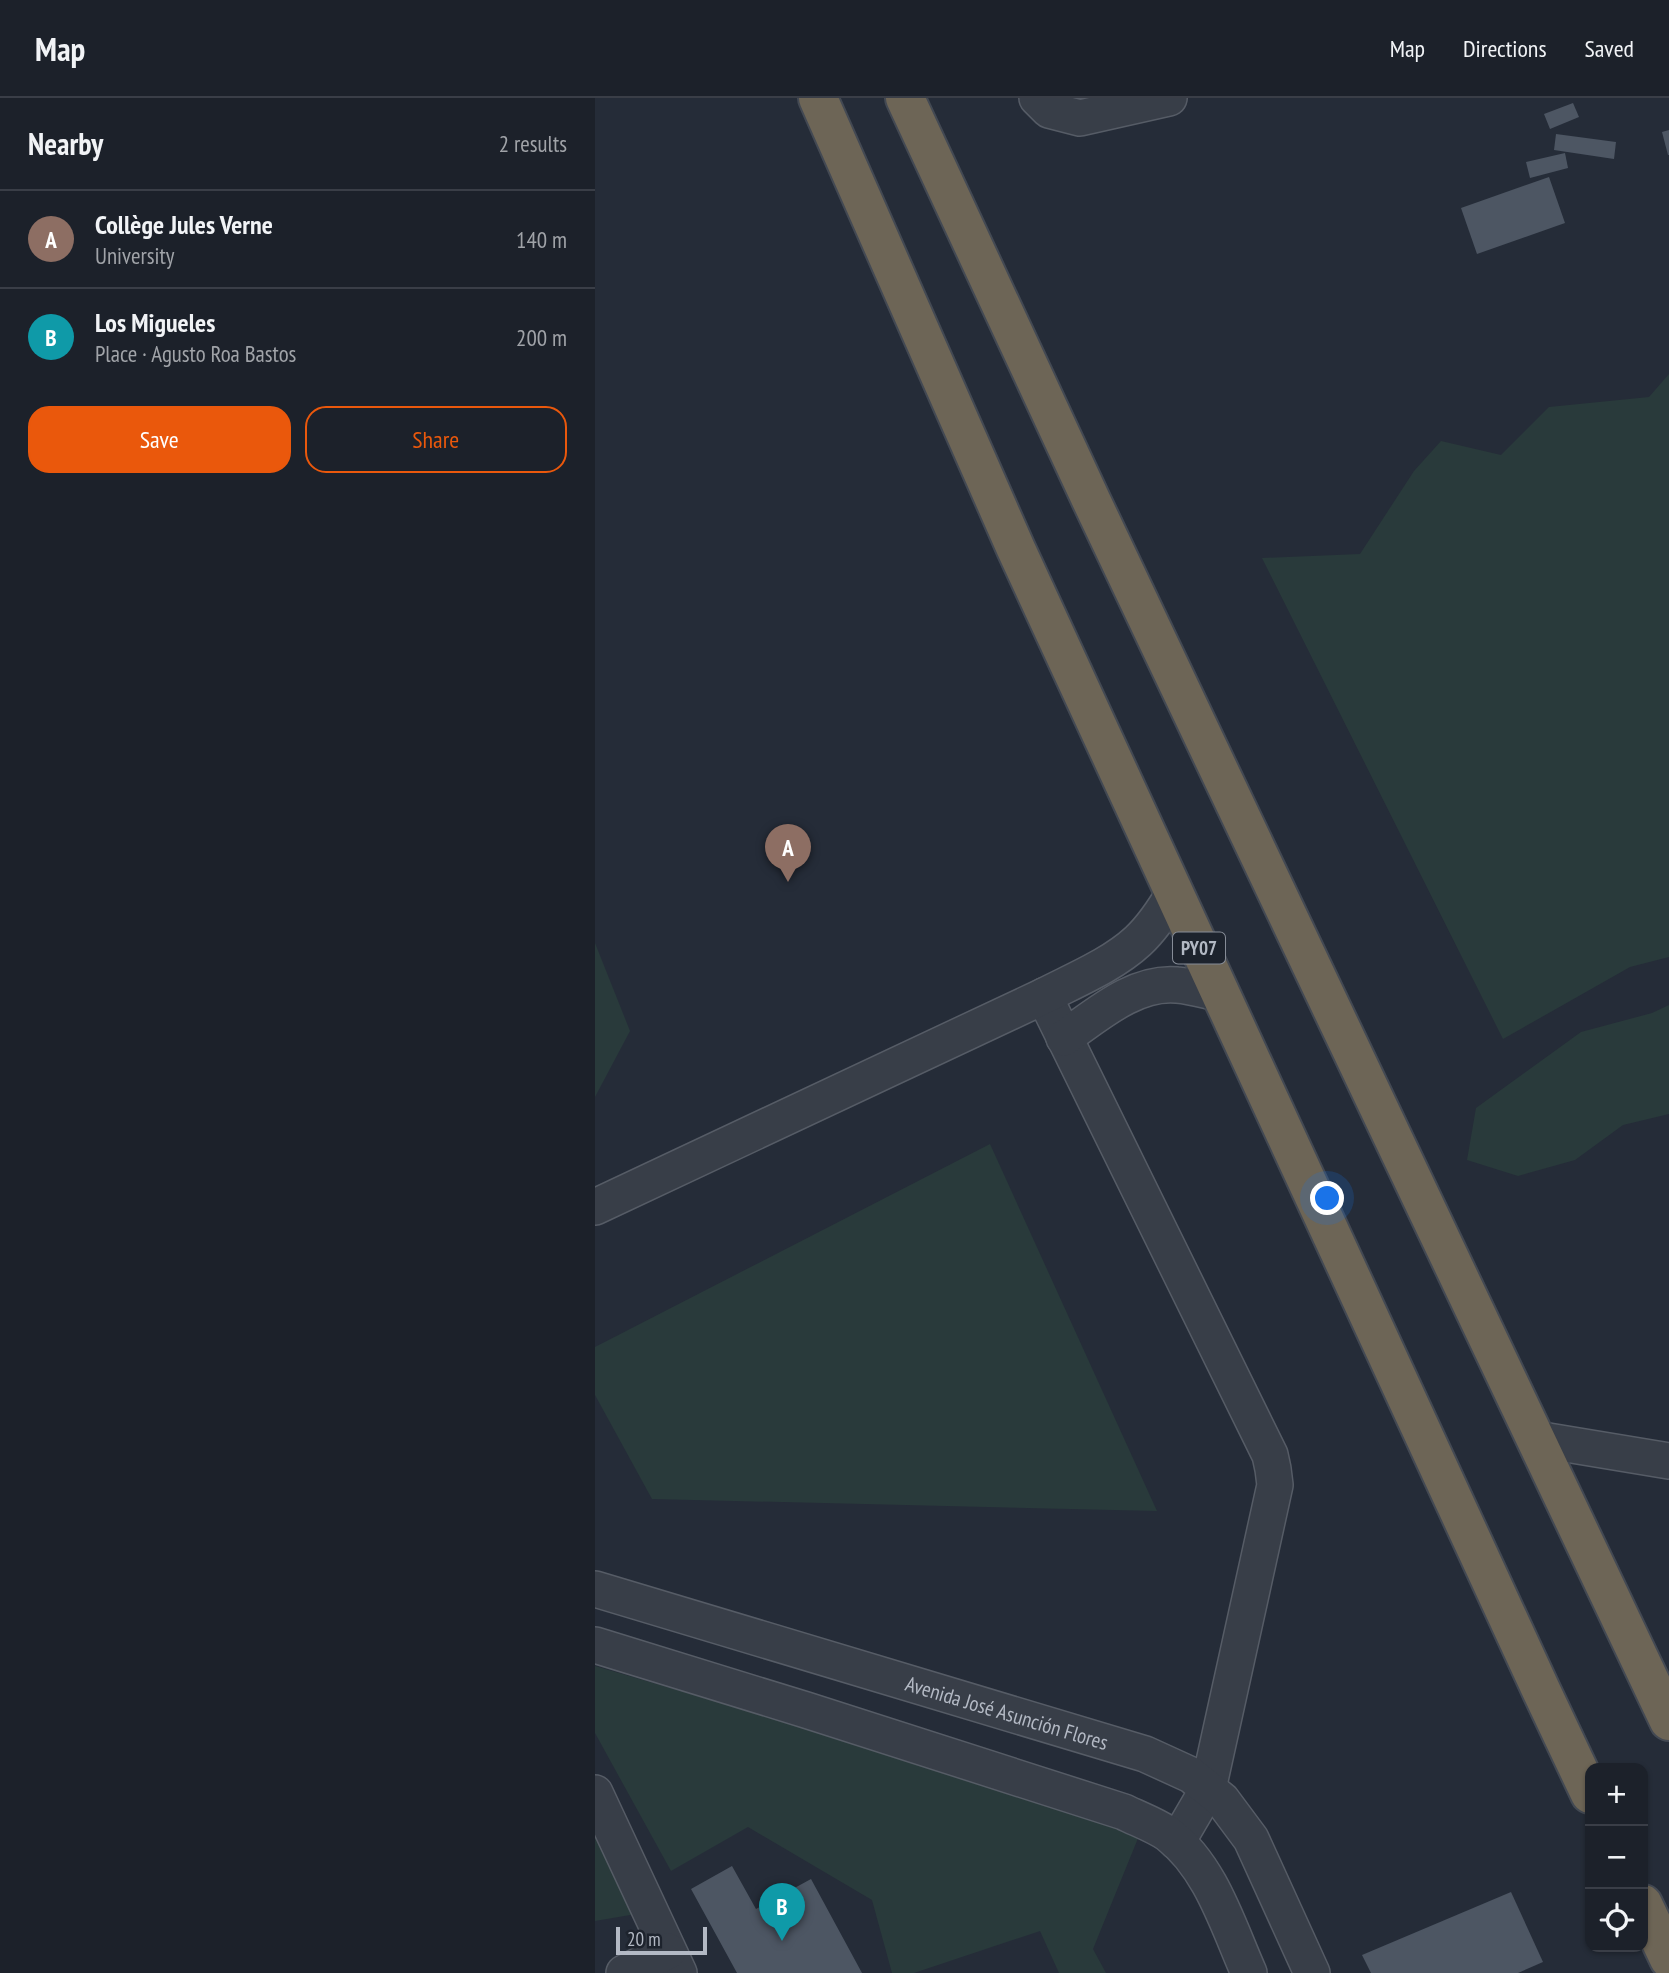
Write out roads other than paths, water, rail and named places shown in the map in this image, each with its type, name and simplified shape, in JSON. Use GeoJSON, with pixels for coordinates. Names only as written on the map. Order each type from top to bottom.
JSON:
{"type":"FeatureCollection","features":[{"type":"Feature","properties":{"kind":"highway","name":"PY07"},"geometry":{"type":"LineString","coordinates":[[818,98],[1016,549],[1585,1783]]}},
{"type":"Feature","properties":{"kind":"highway"},"geometry":{"type":"LineString","coordinates":[[905,98],[1104,527],[1669,1721]]}},
{"type":"Feature","properties":{"kind":"highway"},"geometry":{"type":"LineString","coordinates":[[1648,1915],[1669,1959]]}},
{"type":"Feature","properties":{"kind":"street"},"geometry":{"type":"LineString","coordinates":[[1037,98],[1049,110],[1080,118],[1169,98]]}},
{"type":"Feature","properties":{"kind":"street"},"geometry":{"type":"LineString","coordinates":[[595,1207],[1044,996],[1101,966],[1137,941],[1161,915],[1174,893]]}},
{"type":"Feature","properties":{"kind":"street"},"geometry":{"type":"LineString","coordinates":[[1101,966],[1120,1001]]}},
{"type":"Feature","properties":{"kind":"street"},"geometry":{"type":"LineString","coordinates":[[1064,1038],[1128,996],[1157,985],[1178,985],[1221,994]]}},
{"type":"Feature","properties":{"kind":"street"},"geometry":{"type":"LineString","coordinates":[[1044,996],[1270,1455],[1273,1469],[1275,1485],[1208,1789],[1177,1842]]}},
{"type":"Feature","properties":{"kind":"street"},"geometry":{"type":"LineString","coordinates":[[1536,1439],[1669,1461]]}},
{"type":"Feature","properties":{"kind":"street","name":"Avenida José Asunción Flores"},"geometry":{"type":"LineString","coordinates":[[595,1589],[1145,1754],[1191,1775],[1222,1800],[1251,1839],[1312,1973]]}},
{"type":"Feature","properties":{"kind":"street"},"geometry":{"type":"LineString","coordinates":[[595,1645],[1124,1812],[1166,1833],[1187,1852],[1212,1888],[1249,1973]]}},
{"type":"Feature","properties":{"kind":"street"},"geometry":{"type":"LineString","coordinates":[[595,1793],[673,1962],[624,1973]]}},
{"type":"Feature","properties":{"kind":"place","name":"Collège Jules Verne"},"geometry":{"type":"Point","coordinates":[788,882]}},
{"type":"Feature","properties":{"kind":"place","name":"Los Migueles"},"geometry":{"type":"Point","coordinates":[782,1941]}}]}
